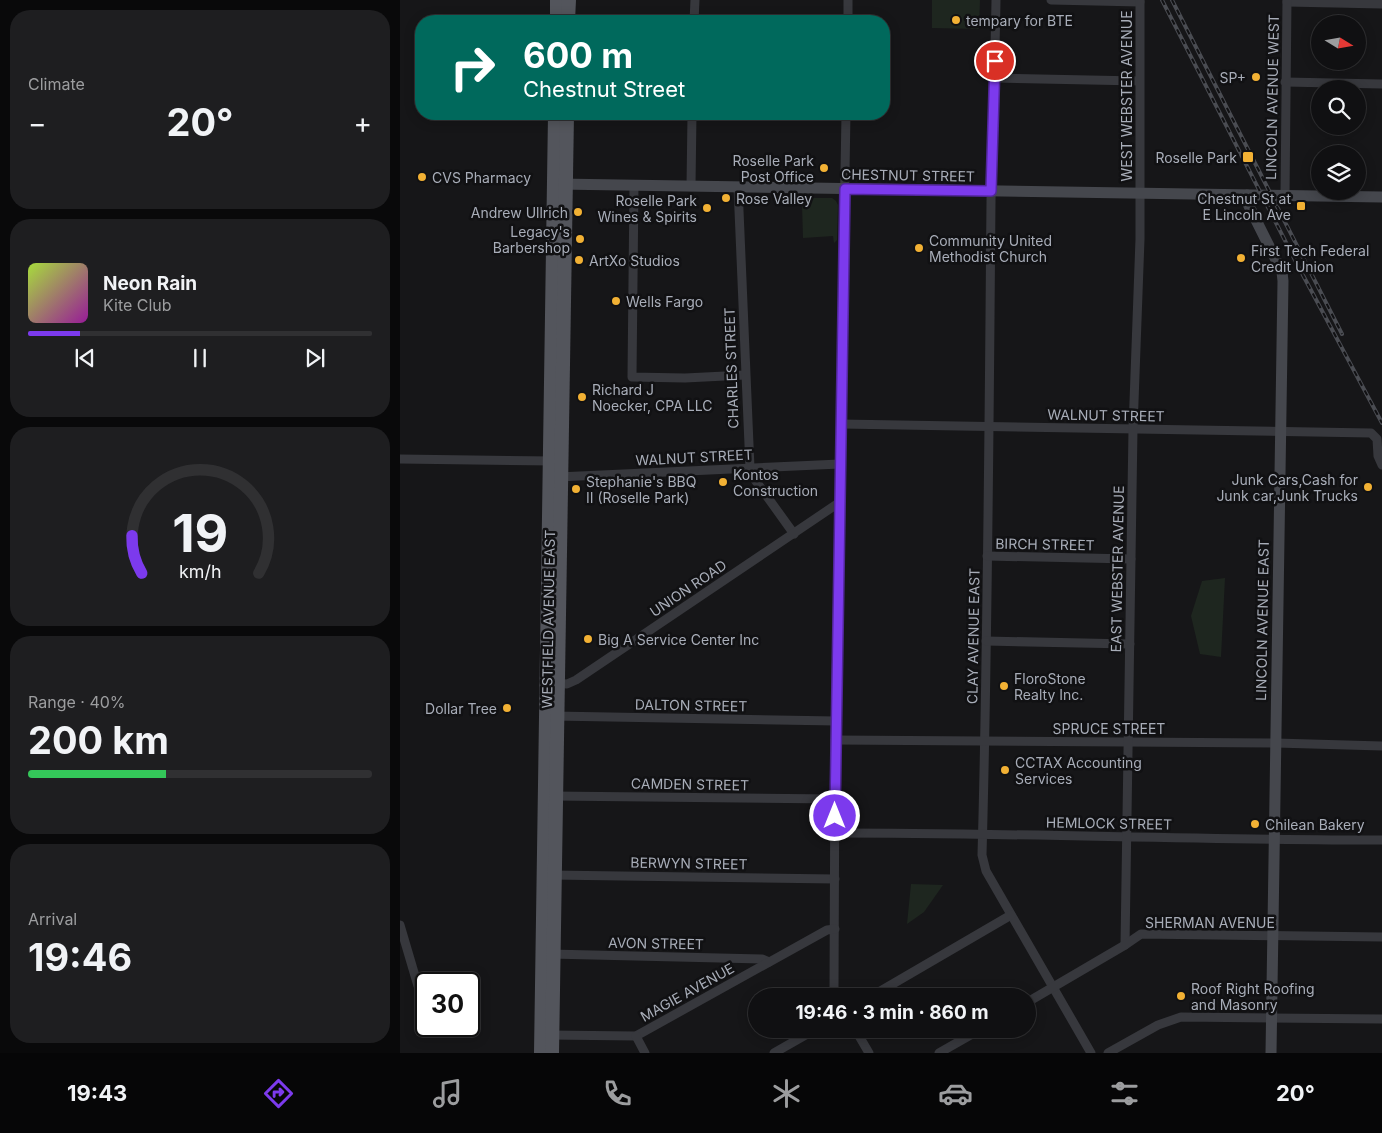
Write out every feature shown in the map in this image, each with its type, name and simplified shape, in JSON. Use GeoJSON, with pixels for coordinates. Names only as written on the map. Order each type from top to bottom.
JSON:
{"type":"FeatureCollection","features":[{"type":"Feature","properties":{"kind":"main road"},"geometry":{"type":"LineString","coordinates":[[557,0],[557,15]]}},
{"type":"Feature","properties":{"kind":"main road"},"geometry":{"type":"LineString","coordinates":[[568,0],[568,15]]}},
{"type":"Feature","properties":{"kind":"main road"},"geometry":{"type":"LineString","coordinates":[[555,120],[560,184]]}},
{"type":"Feature","properties":{"kind":"main road"},"geometry":{"type":"LineString","coordinates":[[560,184],[566,120]]}},
{"type":"Feature","properties":{"kind":"main road","name":"WESTFIELD AVENUE EAST"},"geometry":{"type":"LineString","coordinates":[[552,1053],[547,1036],[560,184]]}},
{"type":"Feature","properties":{"kind":"main road","name":"WESTFIELD AVENUE EAST"},"geometry":{"type":"LineString","coordinates":[[541,1053],[547,1036]]}},
{"type":"Feature","properties":{"kind":"street"},"geometry":{"type":"LineString","coordinates":[[694,0],[694,15]]}},
{"type":"Feature","properties":{"kind":"street"},"geometry":{"type":"LineString","coordinates":[[848,0],[848,15]]}},
{"type":"Feature","properties":{"kind":"street","name":"CLAY AVENUE EAST"},"geometry":{"type":"LineString","coordinates":[[996,0],[991,191],[983,865],[1091,1053]]}},
{"type":"Feature","properties":{"kind":"street"},"geometry":{"type":"LineString","coordinates":[[1051,0],[1140,1]]}},
{"type":"Feature","properties":{"kind":"street","name":"WEST WEBSTER AVENUE"},"geometry":{"type":"LineString","coordinates":[[1140,1],[1140,193]]}},
{"type":"Feature","properties":{"kind":"street"},"geometry":{"type":"LineString","coordinates":[[1287,1],[1382,4]]}},
{"type":"Feature","properties":{"kind":"street","name":"LINCOLN AVENUE WEST"},"geometry":{"type":"LineString","coordinates":[[1285,195],[1287,1]]}},
{"type":"Feature","properties":{"kind":"street"},"geometry":{"type":"LineString","coordinates":[[995,78],[1139,81]]}},
{"type":"Feature","properties":{"kind":"street"},"geometry":{"type":"LineString","coordinates":[[1285,82],[1382,84]]}},
{"type":"Feature","properties":{"kind":"street"},"geometry":{"type":"LineString","coordinates":[[690,186],[692,120]]}},
{"type":"Feature","properties":{"kind":"street"},"geometry":{"type":"LineString","coordinates":[[834,988],[835,740],[846,120]]}},
{"type":"Feature","properties":{"kind":"street","name":"CHESTNUT STREET"},"geometry":{"type":"LineString","coordinates":[[560,184],[1382,197]]}},
{"type":"Feature","properties":{"kind":"street"},"geometry":{"type":"LineString","coordinates":[[634,185],[632,377],[685,378],[745,375]]}},
{"type":"Feature","properties":{"kind":"street","name":"CHARLES STREET"},"geometry":{"type":"LineString","coordinates":[[738,187],[750,468],[753,476],[794,534]]}},
{"type":"Feature","properties":{"kind":"street","name":"EAST WEBSTER AVENUE"},"geometry":{"type":"LineString","coordinates":[[1125,945],[1133,429],[1140,193]]}},
{"type":"Feature","properties":{"kind":"street","name":"LINCOLN AVENUE EAST"},"geometry":{"type":"LineString","coordinates":[[1247,195],[1248,204],[1282,272],[1283,281],[1271,1053]]}},
{"type":"Feature","properties":{"kind":"street","name":"WALNUT STREET"},"geometry":{"type":"LineString","coordinates":[[841,424],[1371,433],[1377,439],[1378,456],[1382,464]]}},
{"type":"Feature","properties":{"kind":"street"},"geometry":{"type":"LineString","coordinates":[[400,459],[556,461]]}},
{"type":"Feature","properties":{"kind":"street","name":"WALNUT STREET"},"geometry":{"type":"LineString","coordinates":[[555,477],[840,464]]}},
{"type":"Feature","properties":{"kind":"street","name":"UNION ROAD"},"geometry":{"type":"LineString","coordinates":[[552,683],[570,683],[576,680],[840,502]]}},
{"type":"Feature","properties":{"kind":"street","name":"BIRCH STREET"},"geometry":{"type":"LineString","coordinates":[[987,556],[1131,559]]}},
{"type":"Feature","properties":{"kind":"street"},"geometry":{"type":"LineString","coordinates":[[986,641],[1130,644]]}},
{"type":"Feature","properties":{"kind":"street","name":"DALTON STREET"},"geometry":{"type":"LineString","coordinates":[[552,716],[836,722]]}},
{"type":"Feature","properties":{"kind":"street","name":"SPRUCE STREET"},"geometry":{"type":"LineString","coordinates":[[835,740],[1276,743],[1382,746]]}},
{"type":"Feature","properties":{"kind":"street","name":"CAMDEN STREET"},"geometry":{"type":"LineString","coordinates":[[550,796],[835,799]]}},
{"type":"Feature","properties":{"kind":"street","name":"HEMLOCK STREET"},"geometry":{"type":"LineString","coordinates":[[835,833],[1382,840]]}},
{"type":"Feature","properties":{"kind":"street","name":"BERWYN STREET"},"geometry":{"type":"LineString","coordinates":[[549,875],[835,879]]}},
{"type":"Feature","properties":{"kind":"street"},"geometry":{"type":"LineString","coordinates":[[886,988],[1011,915]]}},
{"type":"Feature","properties":{"kind":"street"},"geometry":{"type":"LineString","coordinates":[[400,925],[415,976]]}},
{"type":"Feature","properties":{"kind":"street","name":"MAGIE AVENUE"},"geometry":{"type":"LineString","coordinates":[[547,1036],[636,1036],[827,930],[835,929]]}},
{"type":"Feature","properties":{"kind":"street","name":"SHERMAN AVENUE"},"geometry":{"type":"LineString","coordinates":[[1036,997],[1141,934],[1382,937]]}},
{"type":"Feature","properties":{"kind":"street","name":"AVON STREET"},"geometry":{"type":"LineString","coordinates":[[548,954],[762,959],[770,962]]}},
{"type":"Feature","properties":{"kind":"street"},"geometry":{"type":"LineString","coordinates":[[1108,1053],[1158,1025],[1181,1017],[1382,1019]]}},
{"type":"Feature","properties":{"kind":"street"},"geometry":{"type":"LineString","coordinates":[[636,1036],[645,1053]]}},
{"type":"Feature","properties":{"kind":"street"},"geometry":{"type":"LineString","coordinates":[[774,1053],[800,1038]]}},
{"type":"Feature","properties":{"kind":"street"},"geometry":{"type":"LineString","coordinates":[[860,1038],[868,1053]]}},
{"type":"Feature","properties":{"kind":"street"},"geometry":{"type":"LineString","coordinates":[[939,1053],[965,1038]]}},
{"type":"Feature","properties":{"kind":"shaded area"},"geometry":{"type":"Polygon","coordinates":[[[932,0],[980,0],[979,29],[932,28],[932,0]]]}},
{"type":"Feature","properties":{"kind":"shaded area"},"geometry":{"type":"Polygon","coordinates":[[[795,198],[832,198],[836,201],[838,205],[837,240],[834,243],[833,236],[803,238],[802,205],[796,205],[795,198]]]}},
{"type":"Feature","properties":{"kind":"shaded area"},"geometry":{"type":"Polygon","coordinates":[[[1225,578],[1221,657],[1200,654],[1191,616],[1202,581],[1225,578]]]}},
{"type":"Feature","properties":{"kind":"shaded area"},"geometry":{"type":"Polygon","coordinates":[[[911,884],[943,885],[924,912],[907,924],[911,884]]]}},
{"type":"Feature","properties":{"kind":"railway"},"geometry":{"type":"LineString","coordinates":[[1162,0],[1297,264],[1382,423]]}},
{"type":"Feature","properties":{"kind":"railway"},"geometry":{"type":"LineString","coordinates":[[1172,0],[1342,334]]}},
{"type":"Feature","properties":{"kind":"place","name":"tempary for BTE"},"geometry":{"type":"Point","coordinates":[956,20]}},
{"type":"Feature","properties":{"kind":"place","name":"SP+"},"geometry":{"type":"Point","coordinates":[1256,77]}},
{"type":"Feature","properties":{"kind":"place","name":"Roselle Park"},"geometry":{"type":"Point","coordinates":[1248,157]}},
{"type":"Feature","properties":{"kind":"place","name":"Roselle Park Post Office"},"geometry":{"type":"Point","coordinates":[824,168]}},
{"type":"Feature","properties":{"kind":"place","name":"CVS Pharmacy"},"geometry":{"type":"Point","coordinates":[422,177]}},
{"type":"Feature","properties":{"kind":"place","name":"Rose Valley"},"geometry":{"type":"Point","coordinates":[726,198]}},
{"type":"Feature","properties":{"kind":"place","name":"Chestnut St at E Lincoln Ave"},"geometry":{"type":"Point","coordinates":[1301,206]}},
{"type":"Feature","properties":{"kind":"place","name":"Roselle Park Wines & Spirits"},"geometry":{"type":"Point","coordinates":[707,208]}},
{"type":"Feature","properties":{"kind":"place","name":"Andrew Ullrich"},"geometry":{"type":"Point","coordinates":[578,212]}},
{"type":"Feature","properties":{"kind":"place","name":"Legacy's Barbershop"},"geometry":{"type":"Point","coordinates":[580,239]}},
{"type":"Feature","properties":{"kind":"place","name":"Community United Methodist Church"},"geometry":{"type":"Point","coordinates":[919,248]}},
{"type":"Feature","properties":{"kind":"place","name":"First Tech Federal Credit Union"},"geometry":{"type":"Point","coordinates":[1241,258]}},
{"type":"Feature","properties":{"kind":"place","name":"ArtXo Studios"},"geometry":{"type":"Point","coordinates":[579,260]}},
{"type":"Feature","properties":{"kind":"place","name":"Wells Fargo"},"geometry":{"type":"Point","coordinates":[616,301]}},
{"type":"Feature","properties":{"kind":"place","name":"Richard J Noecker, CPA LLC"},"geometry":{"type":"Point","coordinates":[582,397]}},
{"type":"Feature","properties":{"kind":"place","name":"Kontos Construction"},"geometry":{"type":"Point","coordinates":[723,482]}},
{"type":"Feature","properties":{"kind":"place","name":"Junk Cars,Cash for Junk car,Junk Trucks"},"geometry":{"type":"Point","coordinates":[1368,487]}},
{"type":"Feature","properties":{"kind":"place","name":"Stephanie's BBQ II (Roselle Park)"},"geometry":{"type":"Point","coordinates":[576,489]}},
{"type":"Feature","properties":{"kind":"place","name":"Big A Service Center Inc"},"geometry":{"type":"Point","coordinates":[588,639]}},
{"type":"Feature","properties":{"kind":"place","name":"FloroStone Realty Inc."},"geometry":{"type":"Point","coordinates":[1004,686]}},
{"type":"Feature","properties":{"kind":"place","name":"Dollar Tree"},"geometry":{"type":"Point","coordinates":[507,708]}},
{"type":"Feature","properties":{"kind":"place","name":"CCTAX Accounting Services"},"geometry":{"type":"Point","coordinates":[1005,770]}},
{"type":"Feature","properties":{"kind":"place","name":"Chilean Bakery"},"geometry":{"type":"Point","coordinates":[1255,824]}},
{"type":"Feature","properties":{"kind":"place","name":"Roof Right Roofing and Masonry"},"geometry":{"type":"Point","coordinates":[1181,996]}},
{"type":"Feature","properties":{"kind":"route"},"geometry":{"type":"LineString","coordinates":[[835,816],[845,189],[991,191],[995,61]]}}]}
